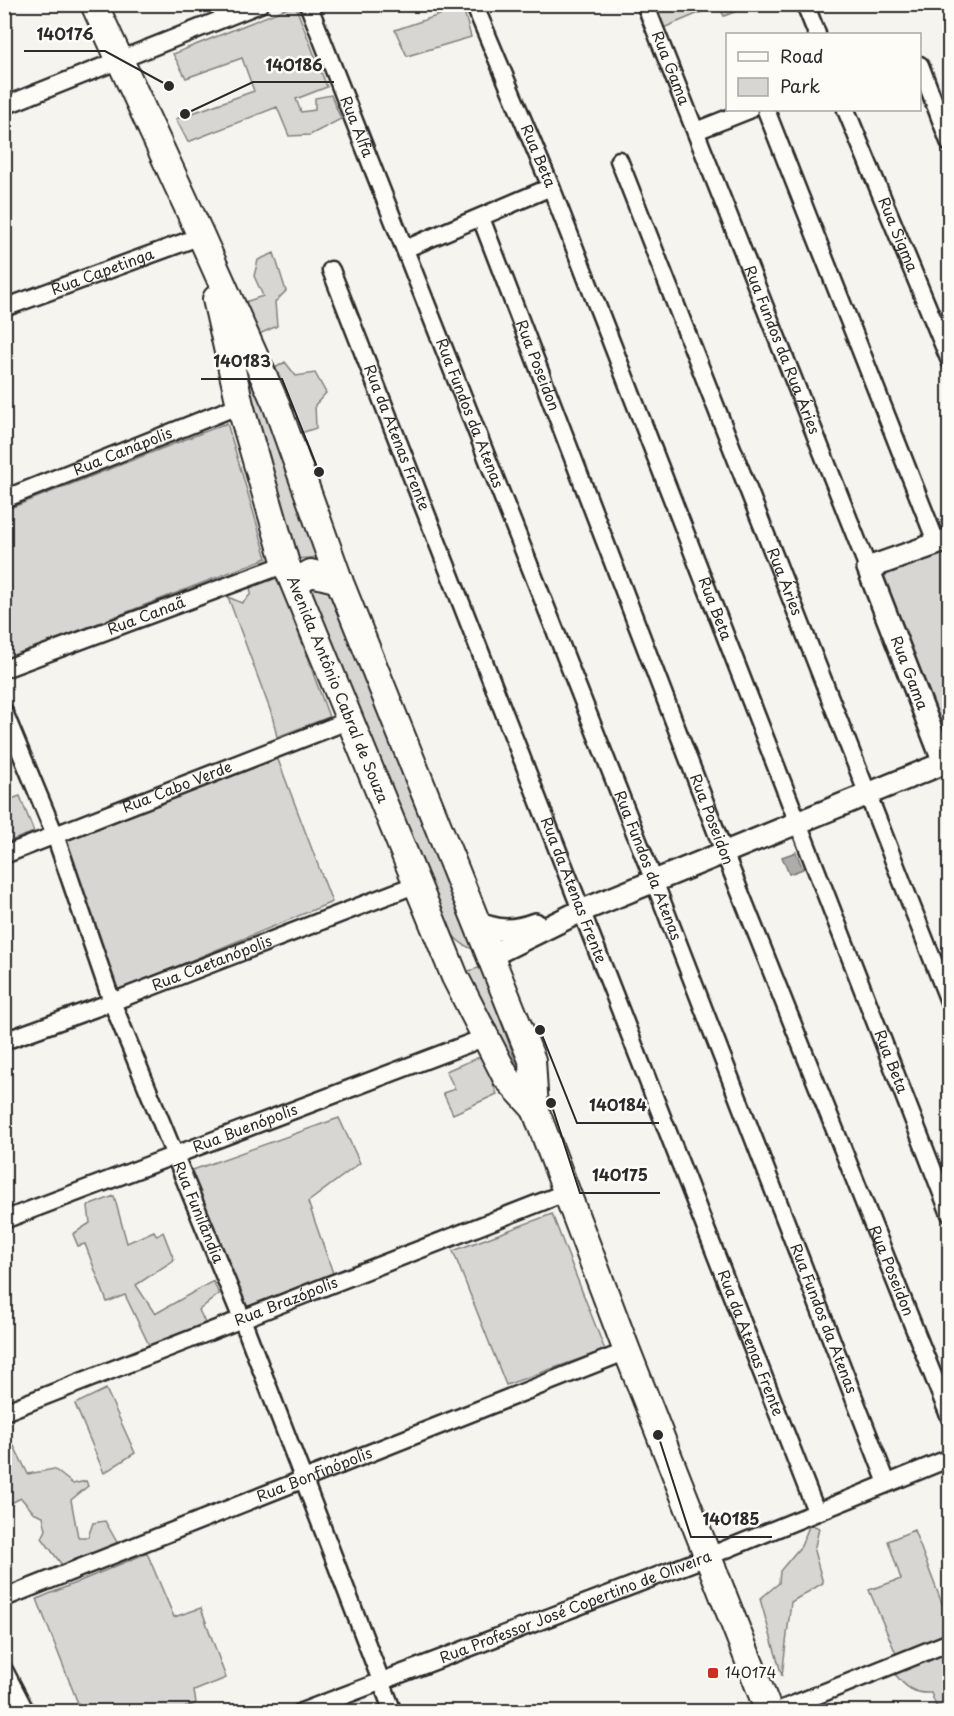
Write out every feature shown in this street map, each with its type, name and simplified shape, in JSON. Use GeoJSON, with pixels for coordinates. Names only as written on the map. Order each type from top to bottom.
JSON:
{"type":"FeatureCollection","features":[{"type":"Feature","properties":{"kind":"main road","name":"Avenida Antônio Cabral de Souza"},"geometry":{"type":"LineString","coordinates":[[94,4],[276,404],[339,580],[532,1060],[535,1109],[769,1712]]}},
{"type":"Feature","properties":{"kind":"main road","name":"Avenida Antônio Cabral de Souza"},"geometry":{"type":"LineString","coordinates":[[202,239],[240,405],[290,574],[455,977],[506,1077],[535,1109]]}},
{"type":"Feature","properties":{"kind":"main road"},"geometry":{"type":"LineString","coordinates":[[290,574],[311,573],[339,580]]}},
{"type":"Feature","properties":{"kind":"main road"},"geometry":{"type":"LineString","coordinates":[[429,913],[448,940],[461,952],[478,957],[490,956]]}},
{"type":"Feature","properties":{"kind":"street"},"geometry":{"type":"LineString","coordinates":[[4,106],[119,63],[260,4]]}},
{"type":"Feature","properties":{"kind":"street","name":"Rua Alfa"},"geometry":{"type":"LineString","coordinates":[[308,4],[405,249]]}},
{"type":"Feature","properties":{"kind":"street","name":"Rua Beta"},"geometry":{"type":"LineString","coordinates":[[474,4],[550,187],[950,1214]]}},
{"type":"Feature","properties":{"kind":"street","name":"Rua Gama"},"geometry":{"type":"LineString","coordinates":[[645,4],[696,131]]}},
{"type":"Feature","properties":{"kind":"street"},"geometry":{"type":"LineString","coordinates":[[805,4],[817,33]]}},
{"type":"Feature","properties":{"kind":"street"},"geometry":{"type":"LineString","coordinates":[[921,68],[950,144]]}},
{"type":"Feature","properties":{"kind":"street"},"geometry":{"type":"LineString","coordinates":[[696,131],[746,111]]}},
{"type":"Feature","properties":{"kind":"street"},"geometry":{"type":"LineString","coordinates":[[766,111],[943,541],[868,568]]}},
{"type":"Feature","properties":{"kind":"street","name":"Rua Sigma"},"geometry":{"type":"LineString","coordinates":[[846,111],[950,361]]}},
{"type":"Feature","properties":{"kind":"street","name":"Rua Fundos da Rua Áries"},"geometry":{"type":"LineString","coordinates":[[696,131],[868,568]]}},
{"type":"Feature","properties":{"kind":"street","name":"Rua Áries"},"geometry":{"type":"LineString","coordinates":[[619,160],[866,795],[950,1004]]}},
{"type":"Feature","properties":{"kind":"street"},"geometry":{"type":"LineString","coordinates":[[405,249],[550,187]]}},
{"type":"Feature","properties":{"kind":"street","name":"Rua Poseidon"},"geometry":{"type":"LineString","coordinates":[[481,218],[724,852],[950,1418]]}},
{"type":"Feature","properties":{"kind":"street","name":"Rua Capetinga"},"geometry":{"type":"LineString","coordinates":[[4,308],[202,239]]}},
{"type":"Feature","properties":{"kind":"street","name":"Rua Fundos da Atenas"},"geometry":{"type":"LineString","coordinates":[[405,249],[654,881],[887,1483]]}},
{"type":"Feature","properties":{"kind":"street","name":"Rua da Atenas Frente"},"geometry":{"type":"LineString","coordinates":[[331,270],[816,1512]]}},
{"type":"Feature","properties":{"kind":"street","name":"Rua Canápolis"},"geometry":{"type":"LineString","coordinates":[[4,499],[240,405]]}},
{"type":"Feature","properties":{"kind":"street","name":"Rua Gama"},"geometry":{"type":"LineString","coordinates":[[868,568],[947,770]]}},
{"type":"Feature","properties":{"kind":"street","name":"Rua Canaã"},"geometry":{"type":"LineString","coordinates":[[4,669],[290,574]]}},
{"type":"Feature","properties":{"kind":"street","name":"Rua Funilândia"},"geometry":{"type":"LineString","coordinates":[[4,712],[55,835],[112,1002],[242,1319],[393,1712]]}},
{"type":"Feature","properties":{"kind":"street","name":"Rua Cabo Verde"},"geometry":{"type":"LineString","coordinates":[[4,855],[350,720]]}},
{"type":"Feature","properties":{"kind":"street"},"geometry":{"type":"LineString","coordinates":[[490,956],[545,931],[556,922],[724,852],[866,795],[947,770]]}},
{"type":"Feature","properties":{"kind":"street","name":"Rua Caetanópolis"},"geometry":{"type":"LineString","coordinates":[[4,1041],[112,1002],[417,884]]}},
{"type":"Feature","properties":{"kind":"street"},"geometry":{"type":"LineString","coordinates":[[477,923],[494,930],[507,932],[542,921],[556,922]]}},
{"type":"Feature","properties":{"kind":"street","name":"Rua Buenópolis"},"geometry":{"type":"LineString","coordinates":[[4,1220],[486,1037]]}},
{"type":"Feature","properties":{"kind":"street","name":"Rua Brazópolis"},"geometry":{"type":"LineString","coordinates":[[4,1412],[567,1192]]}},
{"type":"Feature","properties":{"kind":"street","name":"Rua Bonfinópolis"},"geometry":{"type":"LineString","coordinates":[[4,1598],[627,1351]]}},
{"type":"Feature","properties":{"kind":"street","name":"Rua Professor José Copertino de Oliveira"},"geometry":{"type":"LineString","coordinates":[[301,1712],[707,1557],[950,1458]]}},
{"type":"Feature","properties":{"kind":"street"},"geometry":{"type":"LineString","coordinates":[[775,1712],[950,1642]]}},
{"type":"Feature","properties":{"kind":"street"},"geometry":{"type":"LineString","coordinates":[[4,1670],[26,1712]]}},
{"type":"Feature","properties":{"kind":"green space"},"geometry":{"type":"Polygon","coordinates":[[[295,5],[327,87],[296,99],[301,112],[315,110],[315,98],[331,95],[341,119],[310,135],[289,136],[277,107],[188,142],[176,119],[254,91],[242,58],[186,78],[173,54],[295,5]]]}},
{"type":"Feature","properties":{"kind":"green space"},"geometry":{"type":"Polygon","coordinates":[[[650,5],[718,5],[661,29],[650,5]]]}},
{"type":"Feature","properties":{"kind":"green space"},"geometry":{"type":"Polygon","coordinates":[[[718,5],[752,5],[724,16],[718,5]]]}},
{"type":"Feature","properties":{"kind":"green space"},"geometry":{"type":"Polygon","coordinates":[[[463,7],[471,37],[407,56],[395,30],[463,7]]]}},
{"type":"Feature","properties":{"kind":"green space"},"geometry":{"type":"Polygon","coordinates":[[[274,253],[286,291],[275,302],[277,326],[255,336],[242,303],[263,296],[254,276],[258,260],[274,253]]]}},
{"type":"Feature","properties":{"kind":"green space"},"geometry":{"type":"Polygon","coordinates":[[[224,302],[320,557],[296,559],[224,302]]]}},
{"type":"Feature","properties":{"kind":"green space"},"geometry":{"type":"Polygon","coordinates":[[[285,362],[296,376],[315,373],[326,393],[315,405],[316,428],[295,435],[270,371],[285,362]]]}},
{"type":"Feature","properties":{"kind":"green space"},"geometry":{"type":"Polygon","coordinates":[[[227,423],[267,558],[5,659],[5,510],[227,423]]]}},
{"type":"Feature","properties":{"kind":"green space"},"geometry":{"type":"Polygon","coordinates":[[[949,551],[949,751],[880,577],[949,551]]]}},
{"type":"Feature","properties":{"kind":"green space"},"geometry":{"type":"Polygon","coordinates":[[[277,574],[329,717],[277,737],[272,715],[228,597],[242,603],[251,594],[250,586],[277,574]]]}},
{"type":"Feature","properties":{"kind":"green space"},"geometry":{"type":"Polygon","coordinates":[[[314,582],[325,584],[385,724],[473,949],[456,939],[437,911],[309,588],[314,582]]]}},
{"type":"Feature","properties":{"kind":"green space"},"geometry":{"type":"Polygon","coordinates":[[[277,757],[332,902],[115,992],[65,839],[277,757]]]}},
{"type":"Feature","properties":{"kind":"green space"},"geometry":{"type":"Polygon","coordinates":[[[20,796],[34,832],[5,843],[5,801],[20,796]]]}},
{"type":"Feature","properties":{"kind":"green space"},"geometry":{"type":"Polygon","coordinates":[[[481,967],[526,1090],[466,972],[481,967]]]}},
{"type":"Feature","properties":{"kind":"green space"},"geometry":{"type":"Polygon","coordinates":[[[482,1056],[497,1094],[453,1114],[443,1093],[455,1089],[446,1071],[482,1056]]]}},
{"type":"Feature","properties":{"kind":"green space"},"geometry":{"type":"Polygon","coordinates":[[[339,1118],[360,1163],[308,1202],[333,1273],[246,1311],[190,1171],[339,1118]]]}},
{"type":"Feature","properties":{"kind":"green space"},"geometry":{"type":"Polygon","coordinates":[[[114,1196],[127,1243],[154,1231],[157,1236],[163,1232],[174,1260],[136,1285],[155,1314],[213,1281],[219,1294],[199,1310],[207,1327],[150,1347],[125,1295],[107,1302],[85,1244],[78,1246],[73,1234],[90,1223],[88,1206],[114,1196]]]}},
{"type":"Feature","properties":{"kind":"green space"},"geometry":{"type":"Polygon","coordinates":[[[552,1214],[605,1350],[506,1385],[453,1251],[552,1214]]]}},
{"type":"Feature","properties":{"kind":"green space"},"geometry":{"type":"Polygon","coordinates":[[[106,1389],[135,1453],[104,1473],[75,1404],[106,1389]]]}},
{"type":"Feature","properties":{"kind":"green space"},"geometry":{"type":"Polygon","coordinates":[[[4,1437],[14,1446],[28,1474],[54,1469],[73,1484],[86,1481],[88,1486],[71,1500],[78,1537],[88,1537],[93,1523],[105,1521],[118,1544],[62,1565],[42,1538],[46,1530],[43,1516],[33,1512],[21,1498],[5,1506],[4,1437]]]}},
{"type":"Feature","properties":{"kind":"green space"},"geometry":{"type":"Polygon","coordinates":[[[810,1524],[819,1528],[814,1551],[823,1583],[791,1602],[782,1676],[760,1599],[779,1583],[780,1571],[801,1546],[810,1524]]]}},
{"type":"Feature","properties":{"kind":"green space"},"geometry":{"type":"Polygon","coordinates":[[[914,1530],[949,1622],[949,1635],[897,1656],[869,1590],[901,1579],[888,1541],[914,1530]]]}},
{"type":"Feature","properties":{"kind":"green space"},"geometry":{"type":"Polygon","coordinates":[[[147,1553],[174,1617],[201,1608],[226,1678],[194,1691],[196,1703],[178,1711],[81,1711],[37,1599],[147,1553]]]}},
{"type":"Feature","properties":{"kind":"green space"},"geometry":{"type":"Polygon","coordinates":[[[949,1652],[949,1710],[938,1711],[931,1693],[910,1689],[895,1674],[949,1652]]]}},
{"type":"Feature","properties":{"kind":"shaded area"},"geometry":{"type":"Polygon","coordinates":[[[796,852],[803,869],[789,874],[782,857],[796,852]]]}},
{"type":"Feature","properties":{"kind":"place","name":"140176"},"geometry":{"type":"Point","coordinates":[169,86]}},
{"type":"Feature","properties":{"kind":"place","name":"140186"},"geometry":{"type":"Point","coordinates":[185,114]}},
{"type":"Feature","properties":{"kind":"place","name":"140183"},"geometry":{"type":"Point","coordinates":[319,472]}},
{"type":"Feature","properties":{"kind":"place","name":"140184"},"geometry":{"type":"Point","coordinates":[540,1030]}},
{"type":"Feature","properties":{"kind":"place","name":"140175"},"geometry":{"type":"Point","coordinates":[551,1103]}},
{"type":"Feature","properties":{"kind":"place","name":"140185"},"geometry":{"type":"Point","coordinates":[658,1435]}},
{"type":"Feature","properties":{"kind":"place","name":"140174"},"geometry":{"type":"Point","coordinates":[713,1673]}}]}
